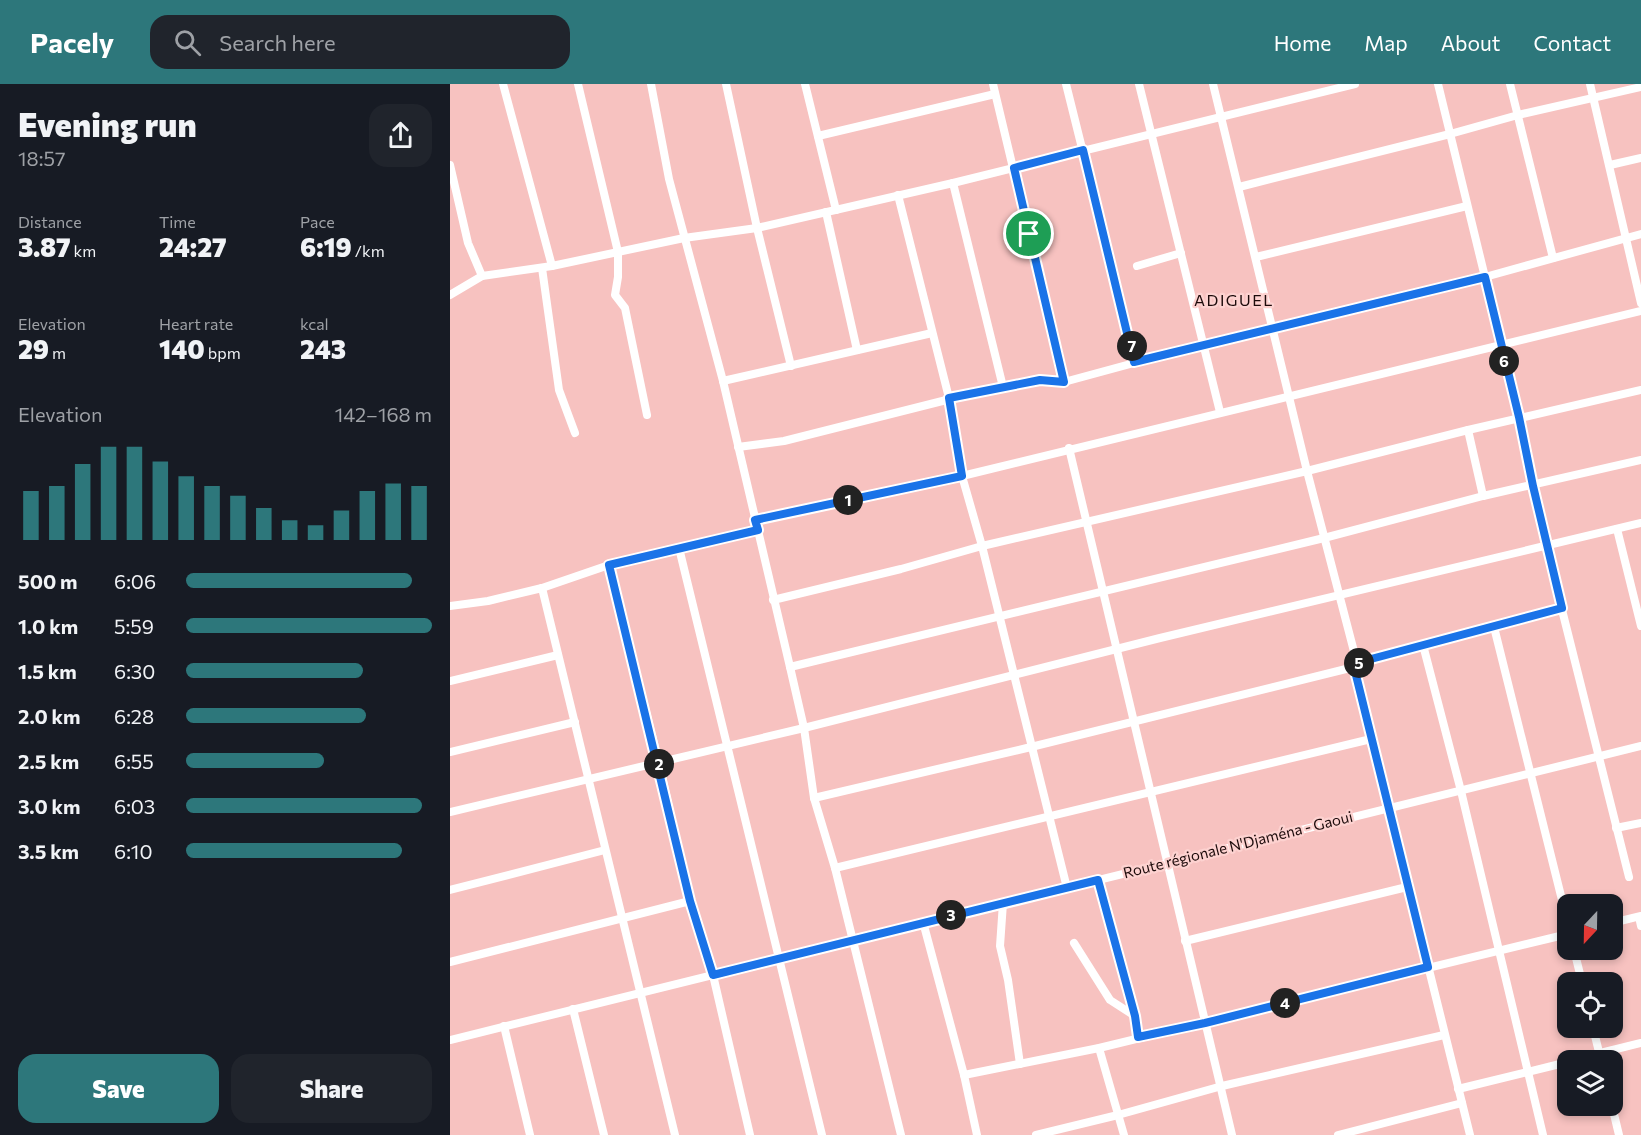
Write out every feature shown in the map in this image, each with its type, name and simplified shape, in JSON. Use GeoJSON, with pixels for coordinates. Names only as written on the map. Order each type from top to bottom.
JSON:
{"type":"FeatureCollection","features":[{"type":"Feature","properties":{"kind":"street"},"geometry":{"type":"LineString","coordinates":[[503,84],[552,266]]}},
{"type":"Feature","properties":{"kind":"street"},"geometry":{"type":"LineString","coordinates":[[578,84],[618,252],[615,295],[625,308],[646,415]]}},
{"type":"Feature","properties":{"kind":"street"},"geometry":{"type":"LineString","coordinates":[[651,84],[662,146],[684,238],[723,381],[804,728],[814,798],[835,868],[901,1135]]}},
{"type":"Feature","properties":{"kind":"street"},"geometry":{"type":"LineString","coordinates":[[726,84],[757,228],[791,366]]}},
{"type":"Feature","properties":{"kind":"street"},"geometry":{"type":"LineString","coordinates":[[805,84],[836,210]]}},
{"type":"Feature","properties":{"kind":"street"},"geometry":{"type":"LineString","coordinates":[[993,84],[1064,382]]}},
{"type":"Feature","properties":{"kind":"street"},"geometry":{"type":"LineString","coordinates":[[1066,84],[1134,362]]}},
{"type":"Feature","properties":{"kind":"street"},"geometry":{"type":"LineString","coordinates":[[1138,84],[1220,412]]}},
{"type":"Feature","properties":{"kind":"street"},"geometry":{"type":"LineString","coordinates":[[1214,84],[1339,596],[1407,887],[1470,1135]]}},
{"type":"Feature","properties":{"kind":"street"},"geometry":{"type":"LineString","coordinates":[[450,295],[482,276],[542,268],[684,238],[757,228],[953,183],[1354,84]]}},
{"type":"Feature","properties":{"kind":"street"},"geometry":{"type":"LineString","coordinates":[[1438,84],[1519,417],[1546,546],[1629,877]]}},
{"type":"Feature","properties":{"kind":"street"},"geometry":{"type":"LineString","coordinates":[[1510,84],[1553,258]]}},
{"type":"Feature","properties":{"kind":"street"},"geometry":{"type":"LineString","coordinates":[[1590,84],[1641,303]]}},
{"type":"Feature","properties":{"kind":"street"},"geometry":{"type":"LineString","coordinates":[[1239,187],[1518,115],[1641,87]]}},
{"type":"Feature","properties":{"kind":"street"},"geometry":{"type":"LineString","coordinates":[[818,136],[995,94]]}},
{"type":"Feature","properties":{"kind":"street"},"geometry":{"type":"LineString","coordinates":[[1610,165],[1641,158]]}},
{"type":"Feature","properties":{"kind":"street"},"geometry":{"type":"LineString","coordinates":[[450,165],[468,243],[482,276]]}},
{"type":"Feature","properties":{"kind":"street"},"geometry":{"type":"LineString","coordinates":[[953,183],[1003,387]]}},
{"type":"Feature","properties":{"kind":"street"},"geometry":{"type":"LineString","coordinates":[[898,195],[949,398],[962,476],[982,546],[1067,888]]}},
{"type":"Feature","properties":{"kind":"street"},"geometry":{"type":"LineString","coordinates":[[1256,257],[1467,206]]}},
{"type":"Feature","properties":{"kind":"street"},"geometry":{"type":"LineString","coordinates":[[826,212],[858,350]]}},
{"type":"Feature","properties":{"kind":"street"},"geometry":{"type":"LineString","coordinates":[[738,447],[784,441],[949,398],[1003,387],[1040,380],[1064,382],[1204,344],[1485,277],[1641,234]]}},
{"type":"Feature","properties":{"kind":"street"},"geometry":{"type":"LineString","coordinates":[[1137,266],[1181,254]]}},
{"type":"Feature","properties":{"kind":"street"},"geometry":{"type":"LineString","coordinates":[[542,268],[559,390],[575,433]]}},
{"type":"Feature","properties":{"kind":"street"},"geometry":{"type":"LineString","coordinates":[[755,520],[962,476],[1069,448],[1290,397],[1641,311]]}},
{"type":"Feature","properties":{"kind":"street"},"geometry":{"type":"LineString","coordinates":[[723,381],[932,333]]}},
{"type":"Feature","properties":{"kind":"street"},"geometry":{"type":"LineString","coordinates":[[773,600],[902,569],[982,546],[1307,471],[1519,417],[1641,390]]}},
{"type":"Feature","properties":{"kind":"street"},"geometry":{"type":"LineString","coordinates":[[1468,430],[1483,496]]}},
{"type":"Feature","properties":{"kind":"street"},"geometry":{"type":"LineString","coordinates":[[1069,448],[1232,1135]]}},
{"type":"Feature","properties":{"kind":"street"},"geometry":{"type":"LineString","coordinates":[[790,667],[1102,592],[1483,496],[1641,460]]}},
{"type":"Feature","properties":{"kind":"street"},"geometry":{"type":"LineString","coordinates":[[450,812],[804,728],[1115,649],[1641,523]]}},
{"type":"Feature","properties":{"kind":"street"},"geometry":{"type":"LineString","coordinates":[[1617,529],[1641,626]]}},
{"type":"Feature","properties":{"kind":"street"},"geometry":{"type":"LineString","coordinates":[[450,606],[488,601],[542,588],[609,565],[758,530]]}},
{"type":"Feature","properties":{"kind":"street"},"geometry":{"type":"LineString","coordinates":[[679,548],[822,1135]]}},
{"type":"Feature","properties":{"kind":"street"},"geometry":{"type":"LineString","coordinates":[[609,565],[690,901],[713,975],[750,1135]]}},
{"type":"Feature","properties":{"kind":"street"},"geometry":{"type":"LineString","coordinates":[[542,588],[675,1135]]}},
{"type":"Feature","properties":{"kind":"street"},"geometry":{"type":"LineString","coordinates":[[814,798],[1031,747],[1355,665],[1562,608]]}},
{"type":"Feature","properties":{"kind":"street"},"geometry":{"type":"LineString","coordinates":[[1494,627],[1560,894]]}},
{"type":"Feature","properties":{"kind":"street"},"geometry":{"type":"LineString","coordinates":[[1423,645],[1461,791],[1543,1135]]}},
{"type":"Feature","properties":{"kind":"street"},"geometry":{"type":"LineString","coordinates":[[450,681],[558,655]]}},
{"type":"Feature","properties":{"kind":"street"},"geometry":{"type":"LineString","coordinates":[[450,752],[575,722]]}},
{"type":"Feature","properties":{"kind":"street"},"geometry":{"type":"LineString","coordinates":[[835,868],[1371,739]]}},
{"type":"Feature","properties":{"kind":"street","name":"Route régionale N'Djaména - Gaoui"},"geometry":{"type":"LineString","coordinates":[[450,1040],[1641,746]]}},
{"type":"Feature","properties":{"kind":"street"},"geometry":{"type":"LineString","coordinates":[[1616,828],[1641,823]]}},
{"type":"Feature","properties":{"kind":"street"},"geometry":{"type":"LineString","coordinates":[[450,890],[605,850]]}},
{"type":"Feature","properties":{"kind":"street"},"geometry":{"type":"LineString","coordinates":[[1098,880],[1135,1016],[1138,1037]]}},
{"type":"Feature","properties":{"kind":"street"},"geometry":{"type":"LineString","coordinates":[[1185,941],[1407,887]]}},
{"type":"Feature","properties":{"kind":"street"},"geometry":{"type":"LineString","coordinates":[[450,962],[690,901]]}},
{"type":"Feature","properties":{"kind":"street"},"geometry":{"type":"LineString","coordinates":[[1003,903],[1000,946],[1008,980],[1020,1064]]}},
{"type":"Feature","properties":{"kind":"street"},"geometry":{"type":"LineString","coordinates":[[1623,921],[1640,919]]}},
{"type":"Feature","properties":{"kind":"street"},"geometry":{"type":"LineString","coordinates":[[923,922],[964,1076],[977,1135]]}},
{"type":"Feature","properties":{"kind":"street"},"geometry":{"type":"LineString","coordinates":[[964,1076],[1099,1048],[1557,936]]}},
{"type":"Feature","properties":{"kind":"street"},"geometry":{"type":"LineString","coordinates":[[1074,943],[1110,1000],[1135,1016]]}},
{"type":"Feature","properties":{"kind":"street"},"geometry":{"type":"LineString","coordinates":[[573,1009],[604,1135]]}},
{"type":"Feature","properties":{"kind":"street"},"geometry":{"type":"LineString","coordinates":[[504,1026],[530,1135]]}},
{"type":"Feature","properties":{"kind":"street"},"geometry":{"type":"LineString","coordinates":[[1036,1135],[1222,1086],[1444,1035]]}},
{"type":"Feature","properties":{"kind":"street"},"geometry":{"type":"LineString","coordinates":[[1620,1050],[1641,1043]]}},
{"type":"Feature","properties":{"kind":"street"},"geometry":{"type":"LineString","coordinates":[[1099,1048],[1124,1135]]}},
{"type":"Feature","properties":{"kind":"street"},"geometry":{"type":"LineString","coordinates":[[1458,1089],[1557,1065]]}},
{"type":"Feature","properties":{"kind":"street"},"geometry":{"type":"LineString","coordinates":[[1338,1135],[1462,1103]]}},
{"type":"Feature","properties":{"kind":"street"},"geometry":{"type":"LineString","coordinates":[[1614,1116],[1619,1135]]}},
{"type":"Feature","properties":{"kind":"district","name":"ADIGUEL"},"geometry":{"type":"Point","coordinates":[1234,300]}},
{"type":"Feature","properties":{"kind":"route"},"geometry":{"type":"LineString","coordinates":[[1083,150],[1134,362],[1485,277],[1562,608],[1356,663],[1354,667],[1428,967],[1205,1023],[1138,1037],[1135,1016],[1098,880],[713,975],[690,901],[609,565],[758,530],[755,520],[962,476],[949,398],[1040,380],[1064,382],[1029,234],[1014,168],[1083,150]]}}]}
